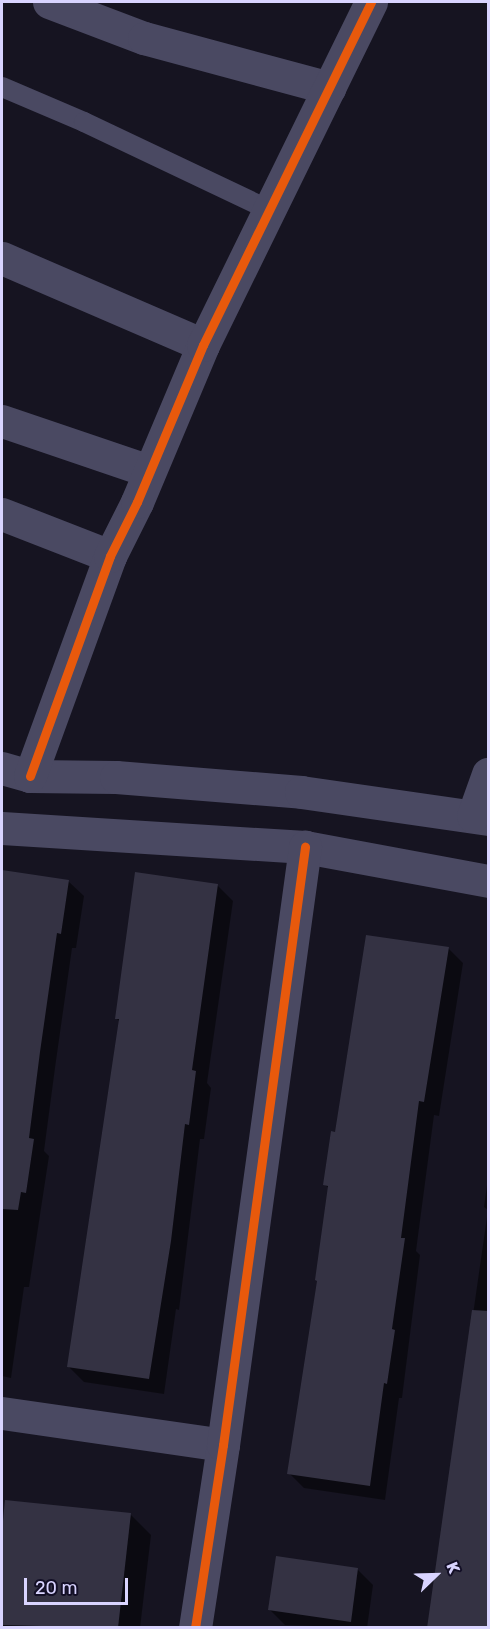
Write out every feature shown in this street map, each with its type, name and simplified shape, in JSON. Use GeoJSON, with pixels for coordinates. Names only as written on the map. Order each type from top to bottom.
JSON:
{"type":"FeatureCollection","features":[{"type":"Feature","properties":{"kind":"street"},"geometry":{"type":"LineString","coordinates":[[49,2],[144,38],[329,88]]}},
{"type":"Feature","properties":{"kind":"street"},"geometry":{"type":"LineString","coordinates":[[371,2],[202,345],[16,772],[116,777],[301,792],[481,817],[489,774]]}},
{"type":"Feature","properties":{"kind":"street"},"geometry":{"type":"LineString","coordinates":[[2,258],[202,345]]}},
{"type":"Feature","properties":{"kind":"street"},"geometry":{"type":"LineString","coordinates":[[2,421],[149,471]]}},
{"type":"Feature","properties":{"kind":"street"},"geometry":{"type":"LineString","coordinates":[[2,514],[110,556]]}},
{"type":"Feature","properties":{"kind":"street"},"geometry":{"type":"LineString","coordinates":[[2,828],[305,847],[489,881]]}},
{"type":"Feature","properties":{"kind":"street"},"geometry":{"type":"LineString","coordinates":[[195,1628],[224,1445],[305,847]]}},
{"type":"Feature","properties":{"kind":"street"},"geometry":{"type":"LineString","coordinates":[[2,1413],[224,1445]]}},
{"type":"Feature","properties":{"kind":"lane"},"geometry":{"type":"LineString","coordinates":[[2,87],[84,122],[269,210]]}},
{"type":"Feature","properties":{"kind":"building"},"geometry":{"type":"Polygon","coordinates":[[[2,870],[69,880],[61,934],[57,933],[40,1052],[29,1138],[34,1139],[26,1193],[21,1192],[18,1210],[2,1209],[2,870]]]}},
{"type":"Feature","properties":{"kind":"building"},"geometry":{"type":"Polygon","coordinates":[[[135,872],[218,884],[192,1070],[196,1071],[189,1125],[185,1124],[171,1241],[149,1379],[67,1367],[119,1019],[115,1019],[135,872]]]}},
{"type":"Feature","properties":{"kind":"building"},"geometry":{"type":"Polygon","coordinates":[[[366,935],[449,947],[424,1102],[419,1101],[401,1238],[405,1238],[392,1329],[395,1330],[387,1384],[384,1383],[370,1486],[287,1474],[317,1281],[315,1280],[328,1186],[323,1185],[331,1131],[335,1132],[366,935]]]}},
{"type":"Feature","properties":{"kind":"building"},"geometry":{"type":"Polygon","coordinates":[[[472,1310],[489,1311],[489,1628],[427,1628],[472,1310]]]}},
{"type":"Feature","properties":{"kind":"building"},"geometry":{"type":"Polygon","coordinates":[[[5,1500],[131,1513],[118,1628],[2,1625],[2,1531],[5,1500]]]}},
{"type":"Feature","properties":{"kind":"building"},"geometry":{"type":"Polygon","coordinates":[[[276,1556],[358,1568],[351,1622],[268,1610],[276,1556]]]}},
{"type":"Feature","properties":{"kind":"cycle path"},"geometry":{"type":"LineString","coordinates":[[30,776],[110,556],[137,502],[203,345],[371,2]]}},
{"type":"Feature","properties":{"kind":"cycle path"},"geometry":{"type":"LineString","coordinates":[[195,1628],[223,1445],[305,847]]}}]}
